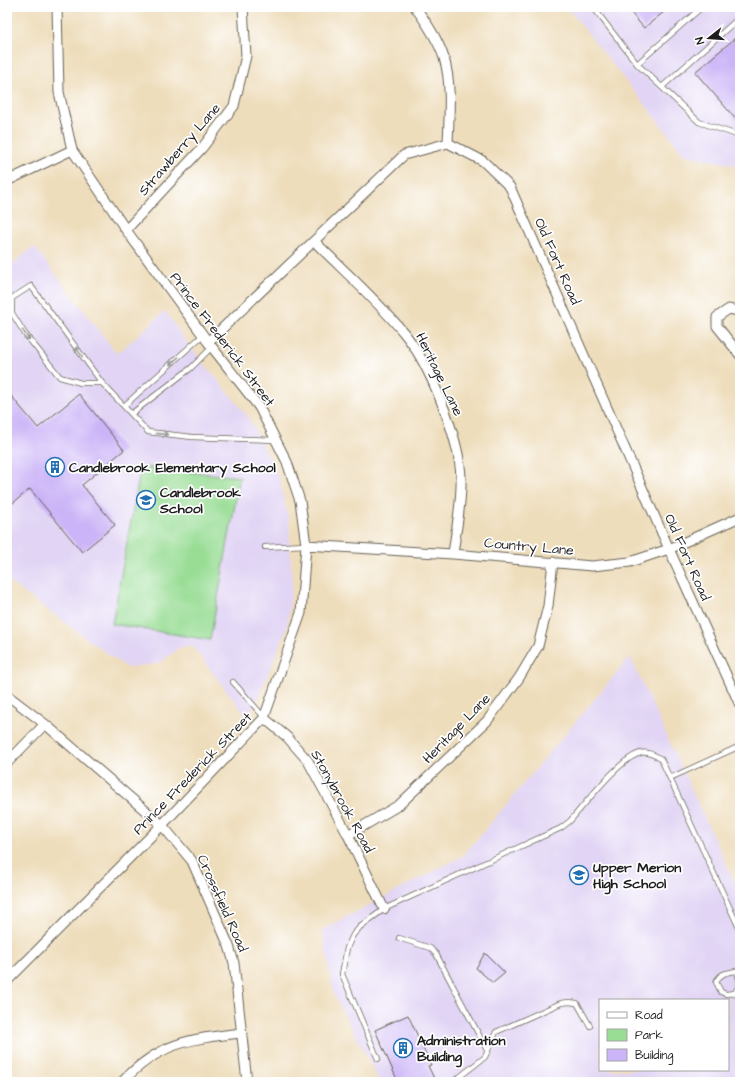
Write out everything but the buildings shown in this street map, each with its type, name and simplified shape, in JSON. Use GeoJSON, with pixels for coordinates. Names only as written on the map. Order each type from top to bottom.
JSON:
{"type":"FeatureCollection","features":[{"type":"Feature","properties":{"kind":"street","name":"Prince Frederick Street"},"geometry":{"type":"LineString","coordinates":[[7,981],[162,825],[264,718],[301,613],[306,545],[300,500],[287,462],[259,407],[207,342],[126,230],[72,150],[59,92],[57,7]]}},
{"type":"Feature","properties":{"kind":"street","name":"Strawberry Lane"},"geometry":{"type":"LineString","coordinates":[[126,230],[202,148],[234,106],[246,56],[243,7]]}},
{"type":"Feature","properties":{"kind":"street"},"geometry":{"type":"LineString","coordinates":[[207,342],[315,242],[404,155],[448,143],[450,96],[444,58],[428,24],[415,7]]}},
{"type":"Feature","properties":{"kind":"street","name":"Old Fort Road"},"geometry":{"type":"LineString","coordinates":[[448,143],[483,161],[510,187],[669,550],[740,705]]}},
{"type":"Feature","properties":{"kind":"street"},"geometry":{"type":"LineString","coordinates":[[7,181],[72,150]]}},
{"type":"Feature","properties":{"kind":"street","name":"Heritage Lane"},"geometry":{"type":"LineString","coordinates":[[315,242],[405,334],[422,362],[443,406],[457,446],[461,479],[453,554]]}},
{"type":"Feature","properties":{"kind":"street"},"geometry":{"type":"LineString","coordinates":[[740,314],[737,311],[729,309],[717,318],[717,326],[740,355]]}},
{"type":"Feature","properties":{"kind":"street","name":"Country Lane"},"geometry":{"type":"LineString","coordinates":[[306,545],[453,554],[592,566],[630,562],[669,550],[740,517]]}},
{"type":"Feature","properties":{"kind":"street","name":"Heritage Lane"},"geometry":{"type":"LineString","coordinates":[[348,835],[399,805],[487,720],[519,678],[538,646],[548,606],[553,562]]}},
{"type":"Feature","properties":{"kind":"street","name":"Crossfield Road"},"geometry":{"type":"LineString","coordinates":[[7,695],[45,724],[162,825],[192,861],[229,946],[234,963],[247,1082]]}},
{"type":"Feature","properties":{"kind":"street","name":"Stonybrook Road"},"geometry":{"type":"LineString","coordinates":[[264,718],[287,737],[308,762],[348,835],[384,909]]}},
{"type":"Feature","properties":{"kind":"street"},"geometry":{"type":"LineString","coordinates":[[7,763],[45,724]]}},
{"type":"Feature","properties":{"kind":"street"},"geometry":{"type":"LineString","coordinates":[[122,1082],[136,1067],[168,1047],[202,1038],[242,1034]]}},
{"type":"Feature","properties":{"kind":"lane"},"geometry":{"type":"LineString","coordinates":[[593,7],[637,64],[663,86],[700,122],[740,136]]}},
{"type":"Feature","properties":{"kind":"lane"},"geometry":{"type":"LineString","coordinates":[[637,64],[702,7]]}},
{"type":"Feature","properties":{"kind":"lane"},"geometry":{"type":"LineString","coordinates":[[663,86],[740,16]]}},
{"type":"Feature","properties":{"kind":"lane"},"geometry":{"type":"LineString","coordinates":[[102,383],[81,383],[60,377],[25,334],[12,313],[12,298],[31,286],[102,383],[148,432],[192,437],[276,440]]}},
{"type":"Feature","properties":{"kind":"lane"},"geometry":{"type":"LineString","coordinates":[[7,317],[12,313]]}},
{"type":"Feature","properties":{"kind":"lane"},"geometry":{"type":"LineString","coordinates":[[124,406],[207,342]]}},
{"type":"Feature","properties":{"kind":"lane"},"geometry":{"type":"LineString","coordinates":[[131,414],[191,368],[207,342]]}},
{"type":"Feature","properties":{"kind":"lane"},"geometry":{"type":"LineString","coordinates":[[265,547],[306,545]]}},
{"type":"Feature","properties":{"kind":"lane"},"geometry":{"type":"LineString","coordinates":[[233,682],[264,718]]}},
{"type":"Feature","properties":{"kind":"lane"},"geometry":{"type":"LineString","coordinates":[[670,778],[740,746]]}},
{"type":"Feature","properties":{"kind":"lane"},"geometry":{"type":"LineString","coordinates":[[378,1059],[342,974],[347,948],[353,935],[384,909],[561,828],[570,821],[617,769],[631,757],[642,752],[652,754],[661,759],[740,930]]}},
{"type":"Feature","properties":{"kind":"lane"},"geometry":{"type":"LineString","coordinates":[[399,938],[430,948],[436,954],[488,1052]]}},
{"type":"Feature","properties":{"kind":"lane"},"geometry":{"type":"LineString","coordinates":[[738,970],[740,984],[735,993],[726,994],[721,992],[716,982],[719,976],[724,973],[738,970]]}},
{"type":"Feature","properties":{"kind":"lane"},"geometry":{"type":"LineString","coordinates":[[454,1082],[485,1057],[496,1032],[560,1003],[577,1003],[590,1026]]}},
{"type":"Feature","properties":{"kind":"lane"},"geometry":{"type":"LineString","coordinates":[[459,1077],[462,1082]]}},
{"type":"Feature","properties":{"kind":"shaded area"},"geometry":{"type":"Polygon","coordinates":[[[567,7],[740,7],[740,166],[685,155],[567,7]]]}},
{"type":"Feature","properties":{"kind":"shaded area","name":"Candlebrook School"},"geometry":{"type":"Polygon","coordinates":[[[34,246],[117,354],[165,311],[185,340],[249,418],[279,478],[289,522],[292,584],[287,628],[258,698],[247,717],[192,646],[180,647],[160,663],[127,668],[7,580],[7,269],[34,246]]]}},
{"type":"Feature","properties":{"kind":"shaded area","name":"Upper Merion High School"},"geometry":{"type":"Polygon","coordinates":[[[630,657],[740,894],[740,1082],[380,1082],[334,995],[322,930],[463,856],[630,657]]]}},
{"type":"Feature","properties":{"kind":"green space"},"geometry":{"type":"Polygon","coordinates":[[[141,467],[240,477],[210,640],[112,624],[141,467]]]}},
{"type":"Feature","properties":{"kind":"place","name":"Candlebrook Elementary School"},"geometry":{"type":"Point","coordinates":[55,467]}},
{"type":"Feature","properties":{"kind":"place","name":"Candlebrook School"},"geometry":{"type":"Point","coordinates":[146,500]}},
{"type":"Feature","properties":{"kind":"place","name":"Upper Merion High School"},"geometry":{"type":"Point","coordinates":[579,875]}},
{"type":"Feature","properties":{"kind":"place","name":"Administration Building"},"geometry":{"type":"Point","coordinates":[403,1048]}}]}
